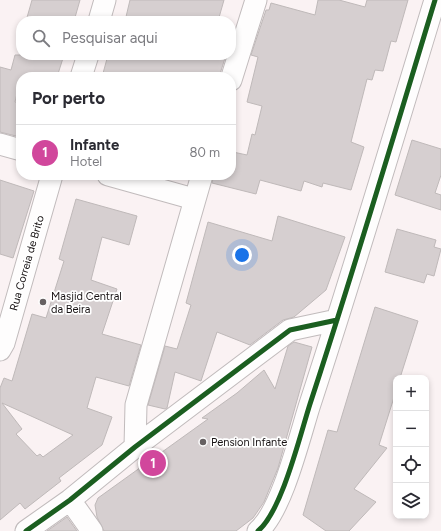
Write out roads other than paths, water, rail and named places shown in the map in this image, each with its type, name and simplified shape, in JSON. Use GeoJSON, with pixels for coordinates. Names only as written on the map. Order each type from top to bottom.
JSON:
{"type":"FeatureCollection","features":[{"type":"Feature","properties":{"kind":"street"},"geometry":{"type":"LineString","coordinates":[[100,16],[105,0]]}},
{"type":"Feature","properties":{"kind":"street"},"geometry":{"type":"LineString","coordinates":[[234,72],[256,0]]}},
{"type":"Feature","properties":{"kind":"street"},"geometry":{"type":"LineString","coordinates":[[258,531],[265,526],[281,494],[337,320],[435,0]]}},
{"type":"Feature","properties":{"kind":"street"},"geometry":{"type":"LineString","coordinates":[[83,72],[86,60]]}},
{"type":"Feature","properties":{"kind":"street"},"geometry":{"type":"LineString","coordinates":[[0,144],[16,149]]}},
{"type":"Feature","properties":{"kind":"street","name":"Rua Correia de Brito"},"geometry":{"type":"LineString","coordinates":[[1,345],[50,180]]}},
{"type":"Feature","properties":{"kind":"street"},"geometry":{"type":"LineString","coordinates":[[126,180],[194,199]]}},
{"type":"Feature","properties":{"kind":"street"},"geometry":{"type":"LineString","coordinates":[[135,447],[136,405],[200,180]]}},
{"type":"Feature","properties":{"kind":"street"},"geometry":{"type":"LineString","coordinates":[[26,531],[70,500],[135,447],[290,330],[337,320]]}},
{"type":"Feature","properties":{"kind":"street"},"geometry":{"type":"LineString","coordinates":[[70,500],[92,531]]}},
{"type":"Feature","properties":{"kind":"place","name":"Masjid Central da Beira"},"geometry":{"type":"Point","coordinates":[43,302]}},
{"type":"Feature","properties":{"kind":"place","name":"Pension Infante"},"geometry":{"type":"Point","coordinates":[203,442]}},
{"type":"Feature","properties":{"kind":"place","name":"Infante"},"geometry":{"type":"Point","coordinates":[153,463]}}]}
